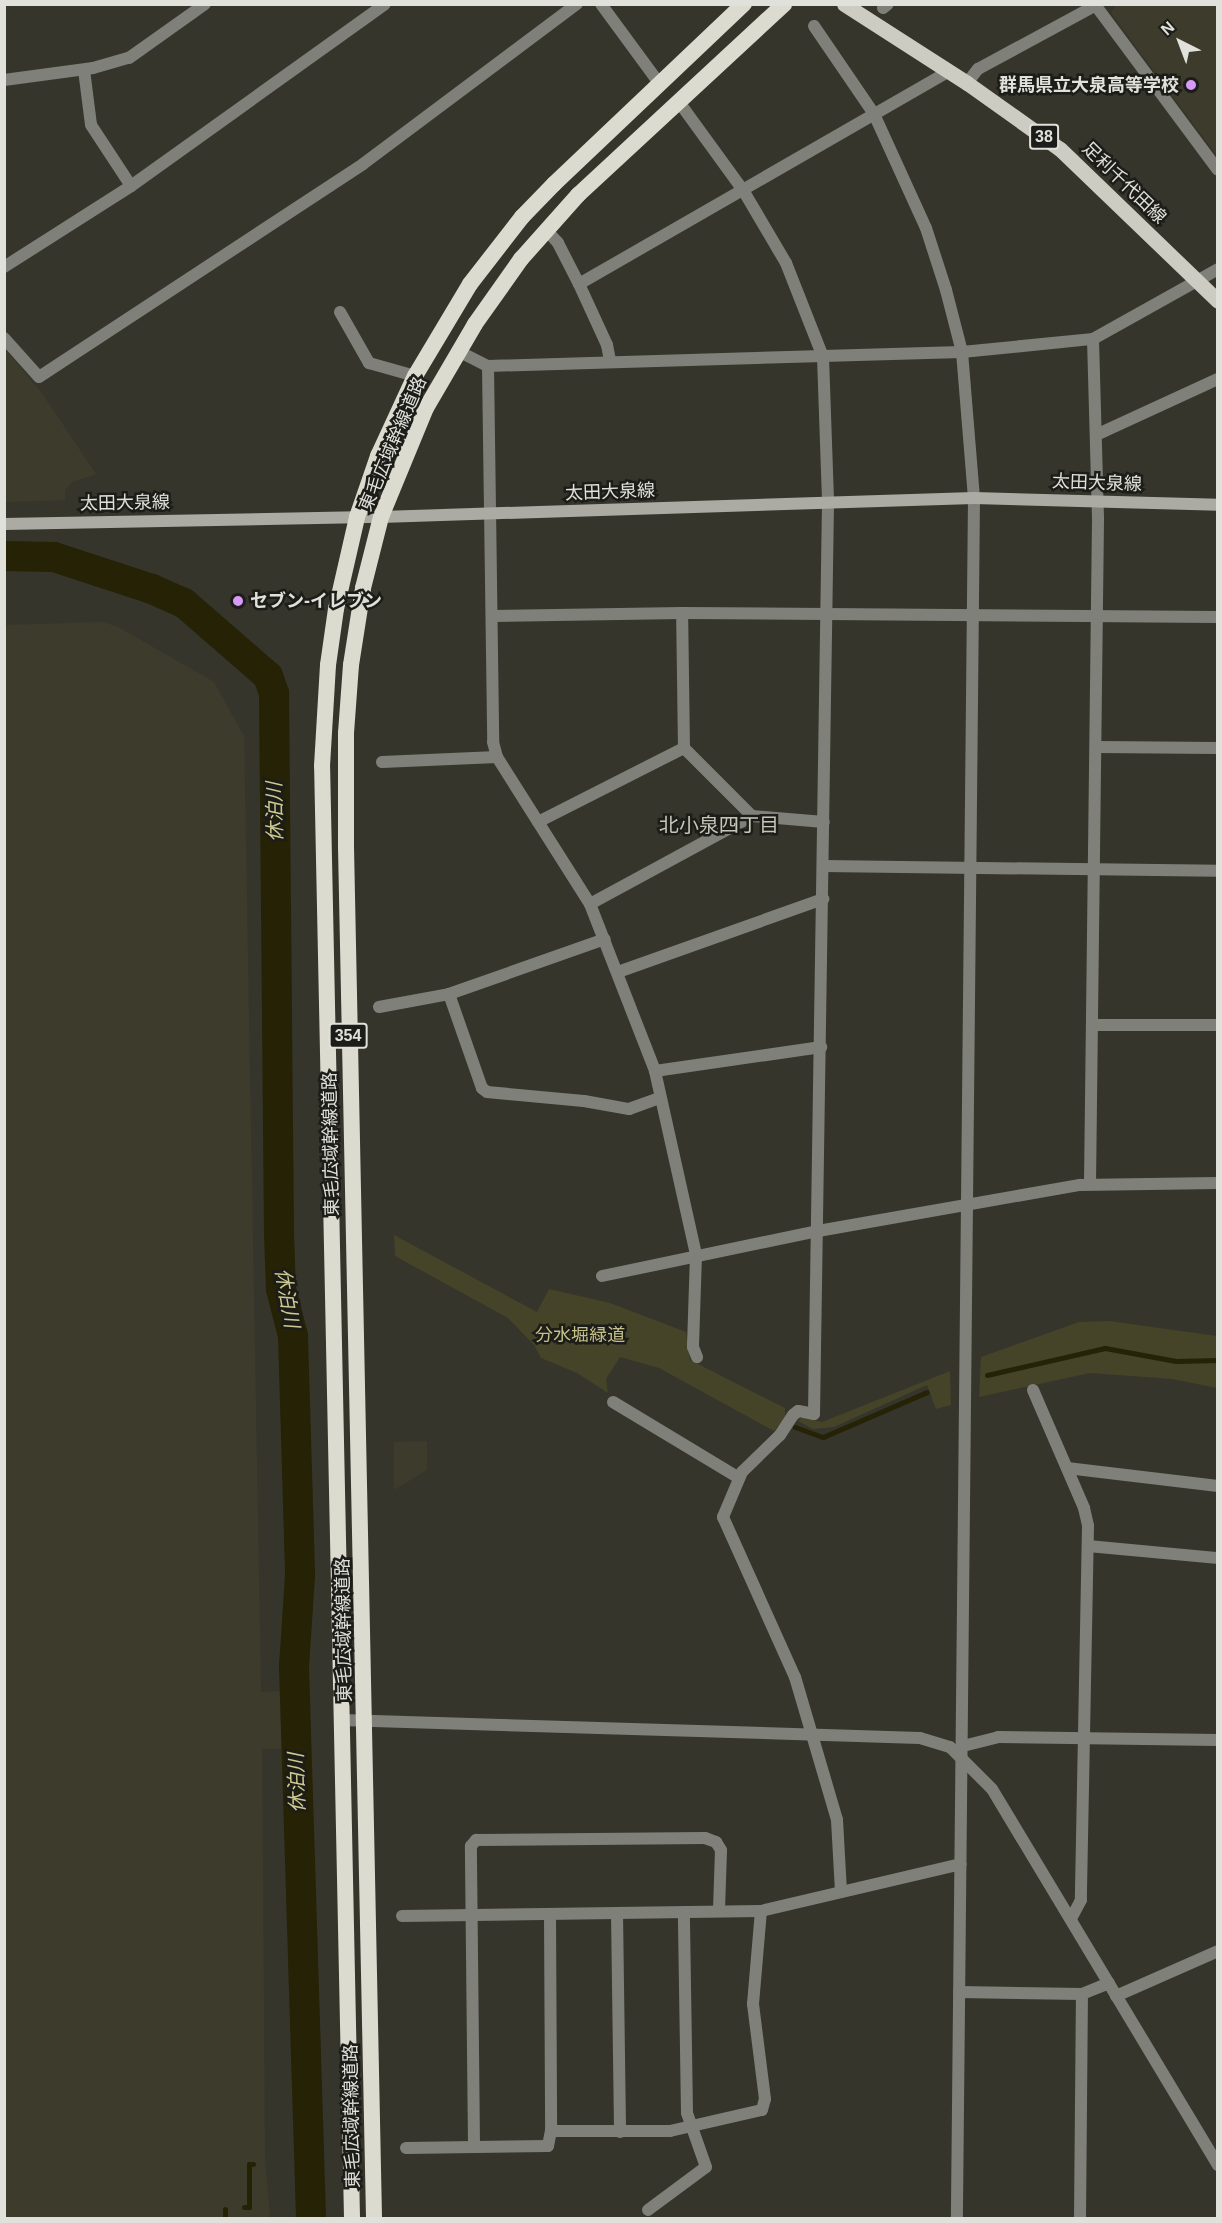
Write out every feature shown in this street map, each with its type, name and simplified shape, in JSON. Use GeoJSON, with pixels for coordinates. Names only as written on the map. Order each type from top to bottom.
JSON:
{"type":"FeatureCollection","features":[{"type":"Feature","properties":{"kind":"highway","name":"東毛広域幹線道路"},"geometry":{"type":"LineString","coordinates":[[352,2218],[322,766],[328,665],[357,517],[378,456],[415,376],[470,284],[522,217],[659,83],[744,4]]}},
{"type":"Feature","properties":{"kind":"highway","name":"東毛広域幹線道路"},"geometry":{"type":"LineString","coordinates":[[374,2218],[360,1431],[350,1110],[346,733],[356,632],[381,517],[426,408],[458,351],[521,259],[578,195],[784,4]]}},
{"type":"Feature","properties":{"kind":"main road","name":"足利千代田線"},"geometry":{"type":"LineString","coordinates":[[844,4],[967,83],[1060,149],[1218,301]]}},
{"type":"Feature","properties":{"kind":"main road","name":"太田大泉線"},"geometry":{"type":"LineString","coordinates":[[4,524],[381,517],[974,498],[1218,505]]}},
{"type":"Feature","properties":{"kind":"street"},"geometry":{"type":"LineString","coordinates":[[4,80],[84,70],[129,58],[205,4]]}},
{"type":"Feature","properties":{"kind":"street"},"geometry":{"type":"LineString","coordinates":[[4,267],[131,186],[385,4]]}},
{"type":"Feature","properties":{"kind":"street"},"geometry":{"type":"LineString","coordinates":[[4,338],[39,377],[363,164],[577,4]]}},
{"type":"Feature","properties":{"kind":"street"},"geometry":{"type":"LineString","coordinates":[[601,4],[659,83]]}},
{"type":"Feature","properties":{"kind":"street"},"geometry":{"type":"LineString","coordinates":[[967,83],[978,69],[1097,5],[1218,170]]}},
{"type":"Feature","properties":{"kind":"street"},"geometry":{"type":"LineString","coordinates":[[814,26],[874,114],[926,228],[962,352],[974,498],[975,614],[957,2218]]}},
{"type":"Feature","properties":{"kind":"street"},"geometry":{"type":"LineString","coordinates":[[84,70],[91,125],[131,186]]}},
{"type":"Feature","properties":{"kind":"street"},"geometry":{"type":"LineString","coordinates":[[579,284],[949,71]]}},
{"type":"Feature","properties":{"kind":"street"},"geometry":{"type":"LineString","coordinates":[[679,102],[743,190],[786,263],[823,357],[828,503],[814,1414],[798,1411],[792,1414],[780,1435],[739,1478],[724,1520],[795,1677],[837,1820],[840,1892]]}},
{"type":"Feature","properties":{"kind":"street"},"geometry":{"type":"LineString","coordinates":[[546,231],[558,243],[579,284],[610,360]]}},
{"type":"Feature","properties":{"kind":"street"},"geometry":{"type":"LineString","coordinates":[[458,351],[488,366],[610,360],[823,357],[962,352],[1093,339],[1218,269]]}},
{"type":"Feature","properties":{"kind":"street"},"geometry":{"type":"LineString","coordinates":[[340,312],[369,363],[415,376]]}},
{"type":"Feature","properties":{"kind":"street"},"geometry":{"type":"LineString","coordinates":[[1090,1184],[1094,1025],[1098,501],[1093,339]]}},
{"type":"Feature","properties":{"kind":"street"},"geometry":{"type":"LineString","coordinates":[[488,366],[493,742],[497,758],[590,904],[618,972],[654,1071],[696,1255],[693,1347],[697,1357]]}},
{"type":"Feature","properties":{"kind":"street"},"geometry":{"type":"LineString","coordinates":[[1096,435],[1218,379]]}},
{"type":"Feature","properties":{"kind":"street"},"geometry":{"type":"LineString","coordinates":[[493,616],[682,613],[1218,617]]}},
{"type":"Feature","properties":{"kind":"street"},"geometry":{"type":"LineString","coordinates":[[682,613],[684,748],[752,816]]}},
{"type":"Feature","properties":{"kind":"street"},"geometry":{"type":"LineString","coordinates":[[1097,747],[1218,748]]}},
{"type":"Feature","properties":{"kind":"street"},"geometry":{"type":"LineString","coordinates":[[538,822],[684,748]]}},
{"type":"Feature","properties":{"kind":"street"},"geometry":{"type":"LineString","coordinates":[[382,762],[497,758]]}},
{"type":"Feature","properties":{"kind":"street"},"geometry":{"type":"LineString","coordinates":[[590,904],[752,816],[824,822]]}},
{"type":"Feature","properties":{"kind":"street"},"geometry":{"type":"LineString","coordinates":[[823,866],[1218,871]]}},
{"type":"Feature","properties":{"kind":"street"},"geometry":{"type":"LineString","coordinates":[[618,972],[823,899]]}},
{"type":"Feature","properties":{"kind":"street"},"geometry":{"type":"LineString","coordinates":[[379,1007],[449,994],[605,939]]}},
{"type":"Feature","properties":{"kind":"street"},"geometry":{"type":"LineString","coordinates":[[449,994],[482,1088],[487,1092],[629,1109],[659,1098]]}},
{"type":"Feature","properties":{"kind":"street"},"geometry":{"type":"LineString","coordinates":[[1094,1025],[1218,1025]]}},
{"type":"Feature","properties":{"kind":"street"},"geometry":{"type":"LineString","coordinates":[[654,1071],[821,1047]]}},
{"type":"Feature","properties":{"kind":"street"},"geometry":{"type":"LineString","coordinates":[[602,1276],[818,1231],[1090,1184],[1218,1183]]}},
{"type":"Feature","properties":{"kind":"street"},"geometry":{"type":"LineString","coordinates":[[1033,1390],[1084,1508],[1088,1546],[1081,1900],[1071,1919]]}},
{"type":"Feature","properties":{"kind":"street"},"geometry":{"type":"LineString","coordinates":[[613,1402],[739,1478]]}},
{"type":"Feature","properties":{"kind":"street"},"geometry":{"type":"LineString","coordinates":[[1067,1468],[1218,1486]]}},
{"type":"Feature","properties":{"kind":"street"},"geometry":{"type":"LineString","coordinates":[[1088,1546],[1218,1558]]}},
{"type":"Feature","properties":{"kind":"street"},"geometry":{"type":"LineString","coordinates":[[342,1720],[920,1738],[963,1752],[992,1789],[1218,2165]]}},
{"type":"Feature","properties":{"kind":"street"},"geometry":{"type":"LineString","coordinates":[[963,1752],[988,1737],[1218,1740]]}},
{"type":"Feature","properties":{"kind":"street"},"geometry":{"type":"LineString","coordinates":[[474,2145],[471,1846],[476,1840],[705,1838],[716,1842],[721,1850],[719,1910]]}},
{"type":"Feature","properties":{"kind":"street"},"geometry":{"type":"LineString","coordinates":[[402,1916],[761,1911],[961,1864]]}},
{"type":"Feature","properties":{"kind":"street"},"geometry":{"type":"LineString","coordinates":[[551,2131],[620,2132],[689,2127],[762,2110],[765,2099],[753,2004],[761,1911]]}},
{"type":"Feature","properties":{"kind":"street"},"geometry":{"type":"LineString","coordinates":[[648,2210],[706,2167],[689,2127],[684,1912]]}},
{"type":"Feature","properties":{"kind":"street"},"geometry":{"type":"LineString","coordinates":[[617,1913],[620,2132]]}},
{"type":"Feature","properties":{"kind":"street"},"geometry":{"type":"LineString","coordinates":[[406,2148],[474,2145],[548,2146],[551,2131],[550,1914]]}},
{"type":"Feature","properties":{"kind":"street"},"geometry":{"type":"LineString","coordinates":[[1116,1996],[1218,1951]]}},
{"type":"Feature","properties":{"kind":"street"},"geometry":{"type":"LineString","coordinates":[[959,1992],[1082,1994],[1109,1983]]}},
{"type":"Feature","properties":{"kind":"street"},"geometry":{"type":"LineString","coordinates":[[1080,2218],[1082,1994]]}},
{"type":"Feature","properties":{"kind":"shaded area","name":"群馬県立大泉高等学校"},"geometry":{"type":"Polygon","coordinates":[[[1116,5],[1217,5],[1217,156],[1111,13],[1116,5]]]}},
{"type":"Feature","properties":{"kind":"shaded area"},"geometry":{"type":"Polygon","coordinates":[[[5,349],[41,392],[96,474],[72,482],[65,490],[65,500],[5,502],[5,349]]]}},
{"type":"Feature","properties":{"kind":"shaded area"},"geometry":{"type":"Polygon","coordinates":[[[103,622],[118,627],[214,682],[244,736],[261,1692],[307,1690],[308,1748],[262,1749],[265,2157],[270,2218],[5,2218],[5,625],[103,622]]]}},
{"type":"Feature","properties":{"kind":"shaded area"},"geometry":{"type":"Polygon","coordinates":[[[427,1441],[427,1470],[394,1490],[394,1442],[427,1441]]]}},
{"type":"Feature","properties":{"kind":"green space","name":"分水堀緑道"},"geometry":{"type":"Polygon","coordinates":[[[394,1235],[537,1312],[549,1289],[610,1303],[686,1332],[690,1360],[785,1408],[785,1418],[774,1431],[659,1368],[620,1357],[606,1379],[608,1393],[577,1373],[541,1358],[534,1345],[508,1318],[395,1256],[394,1235]]]}},
{"type":"Feature","properties":{"kind":"green space"},"geometry":{"type":"Polygon","coordinates":[[[1109,1321],[1217,1336],[1217,1388],[1172,1379],[1090,1373],[979,1397],[981,1357],[1079,1322],[1109,1321]]]}},
{"type":"Feature","properties":{"kind":"green space"},"geometry":{"type":"Polygon","coordinates":[[[950,1371],[951,1405],[936,1409],[927,1385],[834,1427],[813,1429],[798,1421],[802,1417],[822,1422],[950,1371]]]}},
{"type":"Feature","properties":{"kind":"waterway","name":"休泊川"},"geometry":{"type":"LineString","coordinates":[[4,556],[54,557],[152,589],[184,603],[268,676],[274,693],[279,1235],[281,1289],[293,1336],[300,1576],[294,1667],[311,2218]]}},
{"type":"Feature","properties":{"kind":"waterway"},"geometry":{"type":"LineString","coordinates":[[987,1375],[1105,1348],[1176,1361],[1218,1360]]}},
{"type":"Feature","properties":{"kind":"waterway"},"geometry":{"type":"LineString","coordinates":[[795,1427],[823,1437],[927,1392]]}},
{"type":"Feature","properties":{"kind":"waterway"},"geometry":{"type":"LineString","coordinates":[[244,2207],[249,2207],[249,2164],[253,2164]]}},
{"type":"Feature","properties":{"kind":"waterway"},"geometry":{"type":"LineString","coordinates":[[225,2209],[225,2218]]}},
{"type":"Feature","properties":{"kind":"place","name":"群馬県立大泉高等学校"},"geometry":{"type":"Point","coordinates":[1191,85]}},
{"type":"Feature","properties":{"kind":"place","name":"セブン-イレブン"},"geometry":{"type":"Point","coordinates":[238,601]}},
{"type":"Feature","properties":{"kind":"district","name":"北小泉四丁目"},"geometry":{"type":"Point","coordinates":[719,825]}}]}
